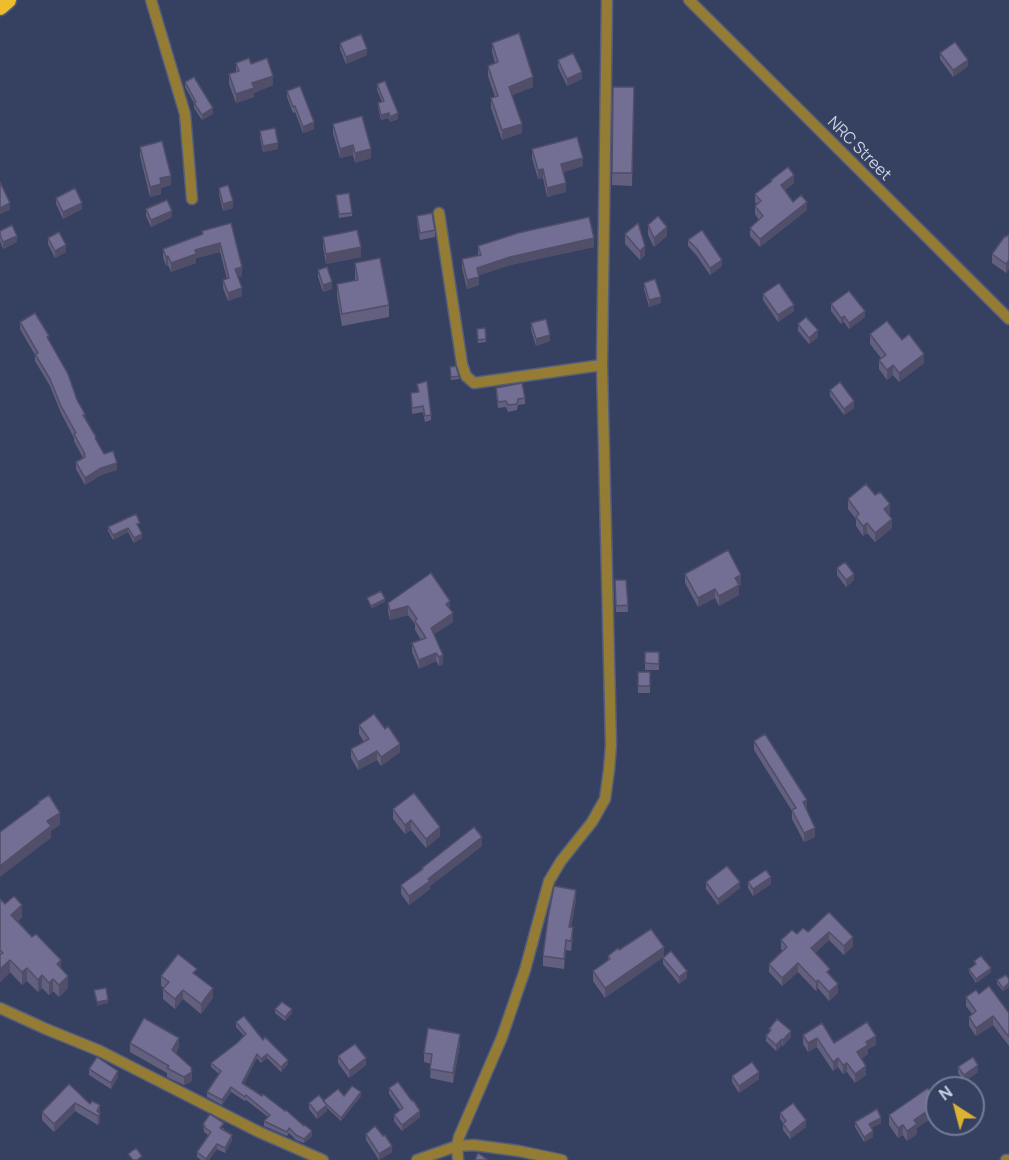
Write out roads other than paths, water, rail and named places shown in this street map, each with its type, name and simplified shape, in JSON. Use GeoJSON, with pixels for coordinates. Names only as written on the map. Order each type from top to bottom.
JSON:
{"type":"FeatureCollection","features":[{"type":"Feature","properties":{"kind":"highway"},"geometry":{"type":"LineString","coordinates":[[0,7],[8,0]]}},
{"type":"Feature","properties":{"kind":"street"},"geometry":{"type":"LineString","coordinates":[[151,0],[185,114],[192,199]]}},
{"type":"Feature","properties":{"kind":"street"},"geometry":{"type":"LineString","coordinates":[[458,1160],[457,1146],[463,1127],[506,1026],[525,970],[549,880],[592,822],[604,799],[609,770],[611,745],[602,365],[607,0]]}},
{"type":"Feature","properties":{"kind":"street","name":"NRC Street"},"geometry":{"type":"LineString","coordinates":[[689,0],[1009,319]]}},
{"type":"Feature","properties":{"kind":"street"},"geometry":{"type":"LineString","coordinates":[[439,213],[462,364],[466,376],[474,383],[602,365]]}},
{"type":"Feature","properties":{"kind":"street"},"geometry":{"type":"LineString","coordinates":[[0,1008],[100,1051],[322,1160]]}},
{"type":"Feature","properties":{"kind":"street"},"geometry":{"type":"LineString","coordinates":[[417,1160],[457,1146],[474,1145],[519,1150],[562,1160]]}}]}
